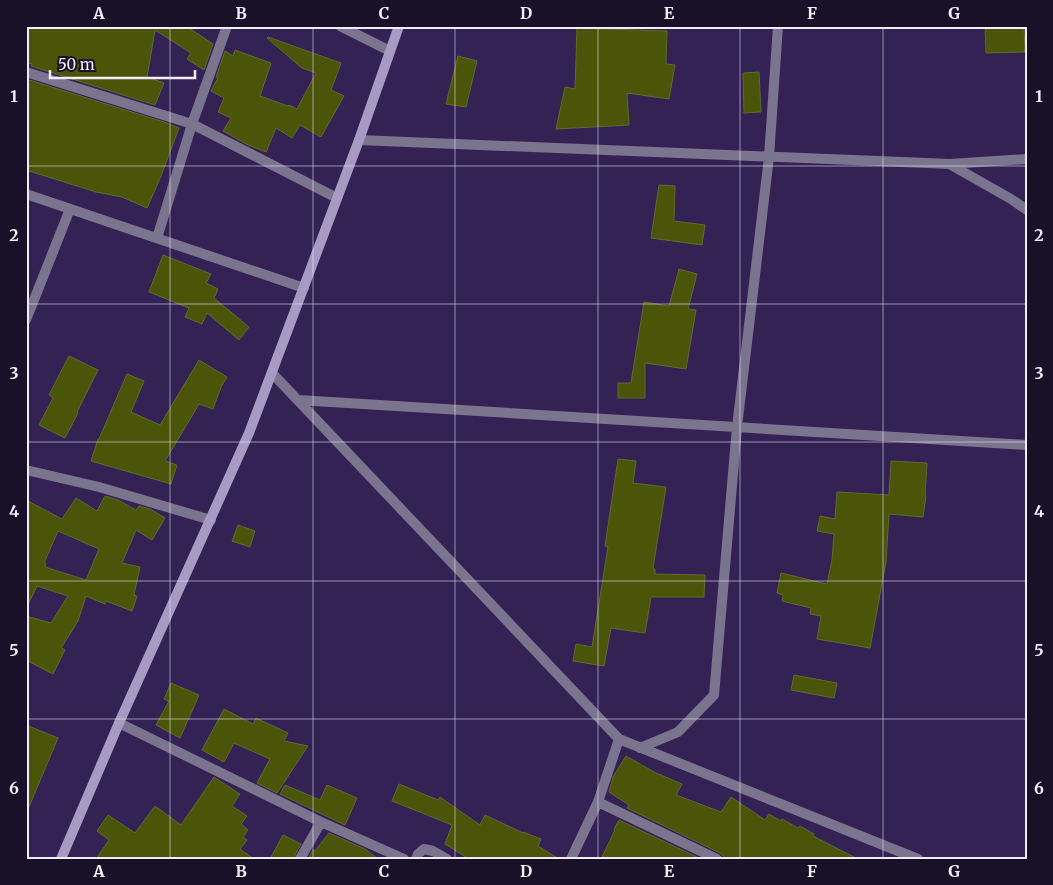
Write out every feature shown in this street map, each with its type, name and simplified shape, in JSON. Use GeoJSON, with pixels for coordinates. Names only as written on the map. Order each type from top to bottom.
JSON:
{"type":"FeatureCollection","features":[{"type":"Feature","properties":{"kind":"street"},"geometry":{"type":"LineString","coordinates":[[156,238],[192,124],[227,26]]}},
{"type":"Feature","properties":{"kind":"street"},"geometry":{"type":"LineString","coordinates":[[340,26],[390,51]]}},
{"type":"Feature","properties":{"kind":"street"},"geometry":{"type":"LineString","coordinates":[[63,858],[119,723],[249,433],[359,140],[399,26]]}},
{"type":"Feature","properties":{"kind":"street"},"geometry":{"type":"LineString","coordinates":[[640,748],[678,732],[714,694],[737,427],[769,157],[778,26]]}},
{"type":"Feature","properties":{"kind":"street"},"geometry":{"type":"LineString","coordinates":[[26,72],[192,124],[337,198]]}},
{"type":"Feature","properties":{"kind":"street"},"geometry":{"type":"LineString","coordinates":[[359,140],[950,164],[1027,159]]}},
{"type":"Feature","properties":{"kind":"street"},"geometry":{"type":"LineString","coordinates":[[950,164],[1027,210]]}},
{"type":"Feature","properties":{"kind":"street"},"geometry":{"type":"LineString","coordinates":[[26,194],[304,288]]}},
{"type":"Feature","properties":{"kind":"street"},"geometry":{"type":"LineString","coordinates":[[26,320],[70,209]]}},
{"type":"Feature","properties":{"kind":"street"},"geometry":{"type":"LineString","coordinates":[[272,373],[620,740],[918,859]]}},
{"type":"Feature","properties":{"kind":"street"},"geometry":{"type":"LineString","coordinates":[[298,400],[1027,444]]}},
{"type":"Feature","properties":{"kind":"street"},"geometry":{"type":"LineString","coordinates":[[26,470],[99,487],[211,520]]}},
{"type":"Feature","properties":{"kind":"street"},"geometry":{"type":"LineString","coordinates":[[119,723],[321,822],[404,859]]}},
{"type":"Feature","properties":{"kind":"street"},"geometry":{"type":"LineString","coordinates":[[571,859],[598,802],[620,740]]}},
{"type":"Feature","properties":{"kind":"street"},"geometry":{"type":"LineString","coordinates":[[598,802],[717,859]]}},
{"type":"Feature","properties":{"kind":"street"},"geometry":{"type":"LineString","coordinates":[[300,859],[321,822]]}},
{"type":"Feature","properties":{"kind":"street"},"geometry":{"type":"LineString","coordinates":[[416,859],[418,854],[424,849],[433,851],[447,859]]}},
{"type":"Feature","properties":{"kind":"building"},"geometry":{"type":"Polygon","coordinates":[[[26,26],[186,26],[213,44],[204,70],[187,59],[191,53],[155,30],[147,77],[164,83],[155,105],[31,66],[32,64],[26,62],[26,26]]]}},
{"type":"Feature","properties":{"kind":"building"},"geometry":{"type":"Polygon","coordinates":[[[985,26],[1024,26],[1025,52],[986,53],[985,26]]]}},
{"type":"Feature","properties":{"kind":"building"},"geometry":{"type":"Polygon","coordinates":[[[577,28],[667,31],[666,64],[675,65],[669,99],[627,93],[629,125],[556,129],[565,87],[575,89],[577,28]]]}},
{"type":"Feature","properties":{"kind":"building"},"geometry":{"type":"Polygon","coordinates":[[[268,37],[341,63],[331,90],[344,96],[321,137],[300,125],[292,138],[276,128],[266,152],[246,144],[223,131],[231,118],[218,112],[224,98],[211,91],[218,78],[216,77],[225,51],[233,56],[235,50],[271,63],[260,96],[297,109],[316,73],[302,68],[268,37]]]}},
{"type":"Feature","properties":{"kind":"building"},"geometry":{"type":"Polygon","coordinates":[[[458,56],[477,61],[466,107],[446,104],[458,56]]]}},
{"type":"Feature","properties":{"kind":"building"},"geometry":{"type":"Polygon","coordinates":[[[759,72],[761,112],[744,113],[743,73],[759,72]]]}},
{"type":"Feature","properties":{"kind":"building"},"geometry":{"type":"Polygon","coordinates":[[[26,79],[179,128],[147,208],[122,197],[96,192],[26,170],[26,79]]]}},
{"type":"Feature","properties":{"kind":"building"},"geometry":{"type":"Polygon","coordinates":[[[659,185],[675,186],[674,221],[705,225],[702,245],[651,238],[659,185]]]}},
{"type":"Feature","properties":{"kind":"building"},"geometry":{"type":"Polygon","coordinates":[[[163,255],[211,274],[206,283],[218,289],[214,298],[249,327],[239,340],[207,313],[202,324],[185,317],[189,308],[149,292],[163,255]]]}},
{"type":"Feature","properties":{"kind":"building"},"geometry":{"type":"Polygon","coordinates":[[[679,269],[697,274],[688,309],[696,310],[686,369],[645,363],[645,398],[618,398],[618,383],[631,383],[644,302],[669,306],[679,269]]]}},
{"type":"Feature","properties":{"kind":"building"},"geometry":{"type":"Polygon","coordinates":[[[69,356],[98,370],[65,438],[39,425],[53,398],[49,395],[69,356]]]}},
{"type":"Feature","properties":{"kind":"building"},"geometry":{"type":"Polygon","coordinates":[[[199,360],[227,377],[213,409],[199,404],[165,461],[177,465],[171,484],[91,461],[98,439],[127,374],[144,381],[131,412],[160,425],[199,360]]]}},
{"type":"Feature","properties":{"kind":"building"},"geometry":{"type":"Polygon","coordinates":[[[618,459],[636,461],[633,483],[666,487],[653,568],[655,569],[655,574],[705,575],[704,597],[651,597],[645,633],[611,628],[604,666],[573,661],[576,644],[592,647],[608,547],[605,546],[618,459]]]}},
{"type":"Feature","properties":{"kind":"building"},"geometry":{"type":"Polygon","coordinates":[[[891,461],[927,463],[926,496],[923,517],[889,514],[886,562],[870,648],[817,639],[821,616],[810,614],[811,608],[782,601],[783,595],[777,593],[781,573],[827,584],[832,560],[834,534],[817,531],[820,516],[835,519],[837,492],[889,495],[891,461]]]}},
{"type":"Feature","properties":{"kind":"building"},"geometry":{"type":"Polygon","coordinates":[[[105,496],[118,500],[136,510],[139,506],[150,509],[165,518],[152,540],[136,530],[122,563],[140,567],[134,595],[137,596],[132,611],[106,601],[105,604],[86,596],[78,621],[61,648],[65,650],[53,674],[26,660],[26,616],[51,623],[68,596],[37,586],[26,609],[26,500],[62,519],[76,498],[97,511],[105,496]],[[58,531],[44,563],[46,563],[45,567],[86,580],[99,549],[58,531]]]}},
{"type":"Feature","properties":{"kind":"building"},"geometry":{"type":"Polygon","coordinates":[[[238,525],[255,531],[250,547],[232,541],[238,525]]]}},
{"type":"Feature","properties":{"kind":"building"},"geometry":{"type":"Polygon","coordinates":[[[794,675],[837,683],[834,698],[791,690],[794,675]]]}},
{"type":"Feature","properties":{"kind":"building"},"geometry":{"type":"Polygon","coordinates":[[[171,683],[199,695],[180,738],[156,725],[169,701],[164,699],[171,683]]]}},
{"type":"Feature","properties":{"kind":"building"},"geometry":{"type":"Polygon","coordinates":[[[224,709],[253,724],[256,718],[288,733],[284,741],[308,746],[277,793],[257,783],[270,759],[234,743],[224,762],[202,750],[224,709]]]}},
{"type":"Feature","properties":{"kind":"building"},"geometry":{"type":"Polygon","coordinates":[[[26,725],[58,738],[26,814],[26,725]]]}},
{"type":"Feature","properties":{"kind":"building"},"geometry":{"type":"Polygon","coordinates":[[[626,756],[656,773],[682,784],[676,795],[721,812],[731,797],[765,820],[769,814],[798,828],[800,826],[814,834],[813,836],[858,859],[724,859],[720,853],[627,808],[629,805],[609,792],[613,777],[626,756]]]}},
{"type":"Feature","properties":{"kind":"building"},"geometry":{"type":"Polygon","coordinates":[[[214,777],[240,794],[232,806],[247,816],[241,824],[248,830],[243,837],[247,840],[240,849],[254,859],[96,859],[109,840],[97,831],[108,815],[135,833],[155,806],[181,825],[214,777]]]}},
{"type":"Feature","properties":{"kind":"building"},"geometry":{"type":"Polygon","coordinates":[[[399,784],[438,800],[440,797],[480,825],[485,815],[523,833],[541,839],[538,846],[559,859],[469,859],[445,844],[452,825],[392,801],[399,784]]]}},
{"type":"Feature","properties":{"kind":"building"},"geometry":{"type":"Polygon","coordinates":[[[285,785],[320,800],[327,785],[357,798],[345,825],[280,794],[285,785]]]}},
{"type":"Feature","properties":{"kind":"building"},"geometry":{"type":"Polygon","coordinates":[[[619,820],[701,859],[601,859],[619,820]]]}},
{"type":"Feature","properties":{"kind":"building"},"geometry":{"type":"Polygon","coordinates":[[[329,833],[365,849],[378,859],[308,859],[313,850],[315,851],[329,833]]]}},
{"type":"Feature","properties":{"kind":"building"},"geometry":{"type":"Polygon","coordinates":[[[283,835],[301,844],[293,859],[270,859],[283,835]]]}}]}
